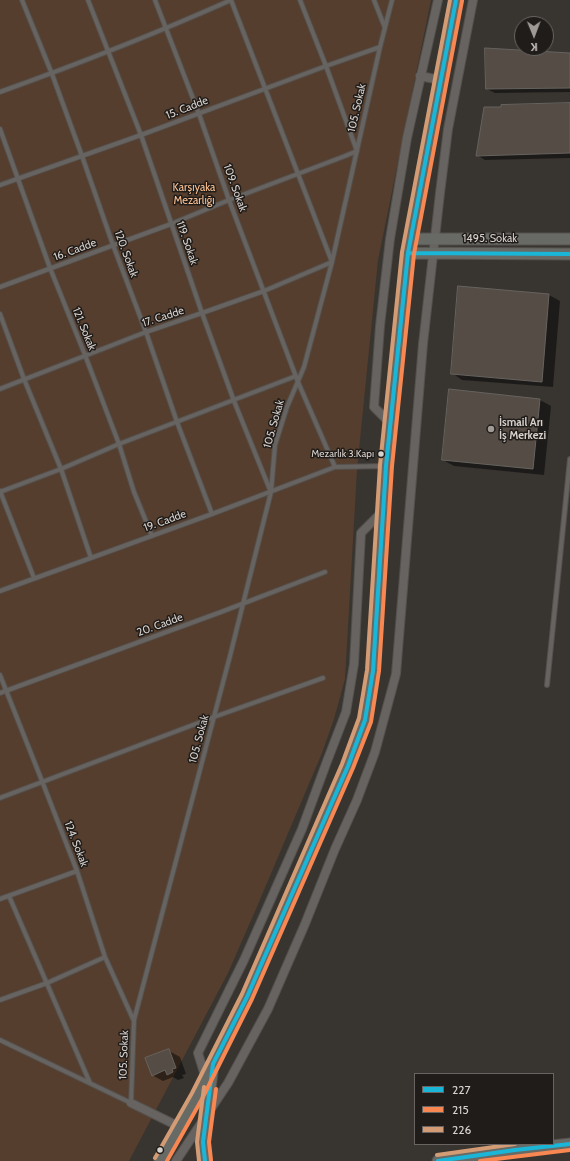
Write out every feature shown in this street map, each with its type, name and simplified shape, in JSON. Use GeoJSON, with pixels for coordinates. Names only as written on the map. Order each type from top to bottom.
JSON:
{"type":"FeatureCollection","features":[{"type":"Feature","properties":{"kind":"main road"},"geometry":{"type":"LineString","coordinates":[[160,1161],[206,1079],[247,997],[329,806],[348,766],[365,720],[373,671],[386,466],[408,254],[456,0]]}},
{"type":"Feature","properties":{"kind":"main road","name":"1495. Sokak"},"geometry":{"type":"LineString","coordinates":[[411,239],[570,239]]}},
{"type":"Feature","properties":{"kind":"main road","name":"1495. Sokak"},"geometry":{"type":"LineString","coordinates":[[408,254],[570,254]]}},
{"type":"Feature","properties":{"kind":"main road"},"geometry":{"type":"LineString","coordinates":[[205,1161],[203,1142],[213,1064]]}},
{"type":"Feature","properties":{"kind":"main road"},"geometry":{"type":"LineString","coordinates":[[438,1161],[570,1144]]}},
{"type":"Feature","properties":{"kind":"street"},"geometry":{"type":"LineString","coordinates":[[390,423],[374,407],[380,326],[390,239],[407,138],[438,0]]}},
{"type":"Feature","properties":{"kind":"street"},"geometry":{"type":"LineString","coordinates":[[176,1161],[228,1083],[268,1009],[357,800],[375,752],[396,674],[423,344],[433,253],[448,129],[473,0]]}},
{"type":"Feature","properties":{"kind":"street"},"geometry":{"type":"LineString","coordinates":[[420,76],[440,80]]}},
{"type":"Feature","properties":{"kind":"street"},"geometry":{"type":"LineString","coordinates":[[206,1079],[198,1053],[244,960],[302,829],[346,712],[354,664],[361,533],[383,511]]}},
{"type":"Feature","properties":{"kind":"street"},"geometry":{"type":"LineString","coordinates":[[131,1103],[180,1127]]}},
{"type":"Feature","properties":{"kind":"lane","name":"120. Sokak"},"geometry":{"type":"LineString","coordinates":[[22,0],[52,74],[113,245],[146,332],[177,422],[212,514]]}},
{"type":"Feature","properties":{"kind":"lane","name":"119. Sokak"},"geometry":{"type":"LineString","coordinates":[[88,0],[141,135],[234,401],[271,492]]}},
{"type":"Feature","properties":{"kind":"lane","name":"109. Sokak"},"geometry":{"type":"LineString","coordinates":[[155,0],[298,382]]}},
{"type":"Feature","properties":{"kind":"lane"},"geometry":{"type":"LineString","coordinates":[[0,92],[52,74],[166,29],[231,0],[332,262]]}},
{"type":"Feature","properties":{"kind":"lane"},"geometry":{"type":"LineString","coordinates":[[300,0],[357,151]]}},
{"type":"Feature","properties":{"kind":"lane"},"geometry":{"type":"LineString","coordinates":[[374,0],[385,28]]}},
{"type":"Feature","properties":{"kind":"lane","name":"105. Sokak"},"geometry":{"type":"LineString","coordinates":[[131,1103],[134,1020],[230,656],[242,603],[271,492],[275,445],[287,407],[304,366],[332,262],[380,47],[392,0]]}},
{"type":"Feature","properties":{"kind":"lane","name":"15. Cadde"},"geometry":{"type":"LineString","coordinates":[[0,185],[380,47]]}},
{"type":"Feature","properties":{"kind":"lane","name":"121. Sokak"},"geometry":{"type":"LineString","coordinates":[[0,129],[50,268],[85,355],[134,492],[152,536]]}},
{"type":"Feature","properties":{"kind":"lane","name":"16. Cadde"},"geometry":{"type":"LineString","coordinates":[[0,287],[171,224],[357,151]]}},
{"type":"Feature","properties":{"kind":"lane","name":"17. Cadde"},"geometry":{"type":"LineString","coordinates":[[0,388],[146,332],[264,291],[332,262]]}},
{"type":"Feature","properties":{"kind":"lane"},"geometry":{"type":"LineString","coordinates":[[0,314],[24,379],[61,469],[91,558]]}},
{"type":"Feature","properties":{"kind":"lane"},"geometry":{"type":"LineString","coordinates":[[34,578],[0,491],[61,469],[118,444],[234,401],[296,376]]}},
{"type":"Feature","properties":{"kind":"lane"},"geometry":{"type":"LineString","coordinates":[[298,382],[335,467],[386,466]]}},
{"type":"Feature","properties":{"kind":"lane"},"geometry":{"type":"LineString","coordinates":[[547,685],[570,459]]}},
{"type":"Feature","properties":{"kind":"lane","name":"19. Cadde"},"geometry":{"type":"LineString","coordinates":[[0,591],[212,514],[335,467]]}},
{"type":"Feature","properties":{"kind":"lane","name":"20. Cadde"},"geometry":{"type":"LineString","coordinates":[[0,693],[325,572]]}},
{"type":"Feature","properties":{"kind":"lane","name":"124. Sokak"},"geometry":{"type":"LineString","coordinates":[[0,675],[77,871],[105,957],[134,1020]]}},
{"type":"Feature","properties":{"kind":"lane"},"geometry":{"type":"LineString","coordinates":[[0,798],[214,717],[323,678]]}},
{"type":"Feature","properties":{"kind":"lane"},"geometry":{"type":"LineString","coordinates":[[0,899],[77,871]]}},
{"type":"Feature","properties":{"kind":"lane"},"geometry":{"type":"LineString","coordinates":[[8,896],[91,1084]]}},
{"type":"Feature","properties":{"kind":"lane"},"geometry":{"type":"LineString","coordinates":[[0,1000],[47,983],[105,957]]}},
{"type":"Feature","properties":{"kind":"lane"},"geometry":{"type":"LineString","coordinates":[[0,1040],[131,1103]]}},
{"type":"Feature","properties":{"kind":"green space","name":"Karşıyaka Mezarlığı"},"geometry":{"type":"Polygon","coordinates":[[[0,0],[431,0],[378,260],[357,470],[345,679],[334,719],[322,753],[228,973],[129,1161],[0,1161],[0,0]]]}},
{"type":"Feature","properties":{"kind":"building"},"geometry":{"type":"Polygon","coordinates":[[[485,48],[514,50],[514,56],[554,56],[554,52],[570,53],[570,88],[486,89],[485,48]]]}},
{"type":"Feature","properties":{"kind":"building"},"geometry":{"type":"Polygon","coordinates":[[[570,103],[570,153],[476,156],[484,107],[501,107],[501,105],[570,103]]]}},
{"type":"Feature","properties":{"kind":"building"},"geometry":{"type":"Polygon","coordinates":[[[458,286],[549,294],[542,382],[451,374],[458,286]]]}},
{"type":"Feature","properties":{"kind":"building","name":"İsmail Arı İş Merkezi"},"geometry":{"type":"Polygon","coordinates":[[[449,389],[540,399],[533,469],[442,460],[449,389]]]}},
{"type":"Feature","properties":{"kind":"building"},"geometry":{"type":"Polygon","coordinates":[[[169,1049],[176,1068],[172,1069],[173,1072],[167,1075],[165,1070],[152,1076],[145,1058],[169,1049]]]}},
{"type":"Feature","properties":{"kind":"transit line","name":"226"},"geometry":{"type":"LineString","coordinates":[[155,1158],[192,1093],[242,994],[342,764],[359,718],[367,670],[380,465],[402,252],[450,0]]}},
{"type":"Feature","properties":{"kind":"transit line","name":"227"},"geometry":{"type":"LineString","coordinates":[[205,1161],[203,1142],[213,1064],[247,997],[348,766],[365,720],[373,671],[386,466],[408,253],[456,0]]}},
{"type":"Feature","properties":{"kind":"transit line","name":"215"},"geometry":{"type":"LineString","coordinates":[[167,1161],[202,1099],[252,999],[353,768],[371,722],[379,671],[392,466],[414,254],[462,1]]}},
{"type":"Feature","properties":{"kind":"transit line","name":"227"},"geometry":{"type":"LineString","coordinates":[[408,253],[570,254]]}},
{"type":"Feature","properties":{"kind":"transit line","name":"226"},"geometry":{"type":"LineString","coordinates":[[199,1161],[197,1142],[204,1087]]}},
{"type":"Feature","properties":{"kind":"transit line","name":"215"},"geometry":{"type":"LineString","coordinates":[[211,1160],[209,1142],[216,1089]]}},
{"type":"Feature","properties":{"kind":"transit line","name":"227"},"geometry":{"type":"LineString","coordinates":[[438,1161],[570,1144]]}},
{"type":"Feature","properties":{"kind":"transit line","name":"226"},"geometry":{"type":"LineString","coordinates":[[437,1155],[508,1145]]}},
{"type":"Feature","properties":{"kind":"transit line","name":"215"},"geometry":{"type":"LineString","coordinates":[[480,1161],[570,1150]]}},
{"type":"Feature","properties":{"kind":"place","name":"İsmail Arı İş Merkezi"},"geometry":{"type":"Point","coordinates":[491,429]}},
{"type":"Feature","properties":{"kind":"place","name":"Mezarlık 3.Kapı"},"geometry":{"type":"Point","coordinates":[381,454]}}]}
